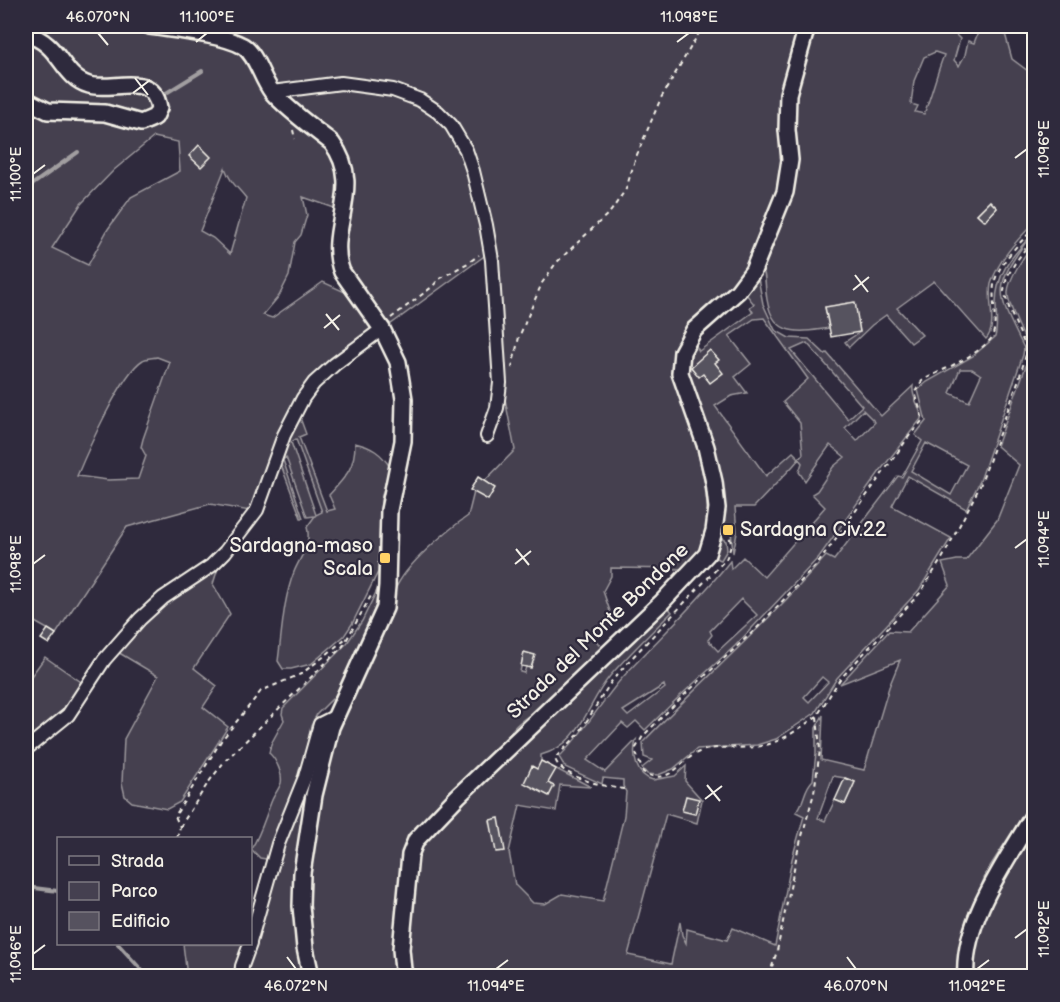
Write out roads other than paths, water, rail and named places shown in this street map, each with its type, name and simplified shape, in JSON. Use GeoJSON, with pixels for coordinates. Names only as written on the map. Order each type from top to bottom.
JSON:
{"type":"FeatureCollection","features":[{"type":"Feature","properties":{"kind":"street"},"geometry":{"type":"LineString","coordinates":[[149,26],[209,36],[241,45],[250,51],[260,74],[272,92],[332,143],[345,171],[346,197],[338,237],[338,262],[348,282],[382,329],[398,362],[404,399],[403,441],[389,510],[385,608],[334,717],[327,738],[316,786],[302,873],[303,927],[311,976]]}},
{"type":"Feature","properties":{"kind":"street","name":"Strada del Monte Bondone"},"geometry":{"type":"LineString","coordinates":[[406,976],[402,970],[401,949],[410,855],[416,840],[458,796],[702,561],[710,547],[717,508],[712,473],[706,447],[680,373],[680,362],[694,330],[747,282],[785,192],[790,160],[787,130],[788,94],[807,26]]}},
{"type":"Feature","properties":{"kind":"street"},"geometry":{"type":"LineString","coordinates":[[26,34],[34,36],[51,47],[71,74],[84,83],[95,86],[142,85],[154,93],[159,108],[155,117],[141,123],[105,113],[48,111],[26,100]]}},
{"type":"Feature","properties":{"kind":"street"},"geometry":{"type":"LineString","coordinates":[[272,92],[341,83],[393,90],[420,100],[452,125],[466,150],[479,194],[490,246],[500,383],[497,408],[487,436]]}},
{"type":"Feature","properties":{"kind":"street"},"geometry":{"type":"LineString","coordinates":[[26,749],[68,716],[104,660],[140,619],[163,598],[211,566],[225,552],[257,510],[284,435],[303,398],[314,383],[335,364],[382,329]]}},
{"type":"Feature","properties":{"kind":"street"},"geometry":{"type":"LineString","coordinates":[[252,936],[278,844],[305,777],[320,724],[334,717]]}},
{"type":"Feature","properties":{"kind":"street"},"geometry":{"type":"LineString","coordinates":[[966,976],[965,966],[971,935],[983,903],[1035,814]]}},
{"type":"Feature","properties":{"kind":"street"},"geometry":{"type":"LineString","coordinates":[[241,976],[249,945]]}},
{"type":"Feature","properties":{"kind":"waterway"},"geometry":{"type":"LineString","coordinates":[[163,95],[202,71]]}},
{"type":"Feature","properties":{"kind":"waterway"},"geometry":{"type":"LineString","coordinates":[[26,189],[78,152]]}},
{"type":"Feature","properties":{"kind":"waterway"},"geometry":{"type":"LineString","coordinates":[[26,887],[57,891]]}},
{"type":"Feature","properties":{"kind":"waterway"},"geometry":{"type":"LineString","coordinates":[[119,945],[147,976]]}},
{"type":"Feature","properties":{"kind":"place","name":"Sardagna Civ.22"},"geometry":{"type":"Point","coordinates":[728,530]}},
{"type":"Feature","properties":{"kind":"place","name":"Sardagna-maso Scala"},"geometry":{"type":"Point","coordinates":[385,558]}}]}
